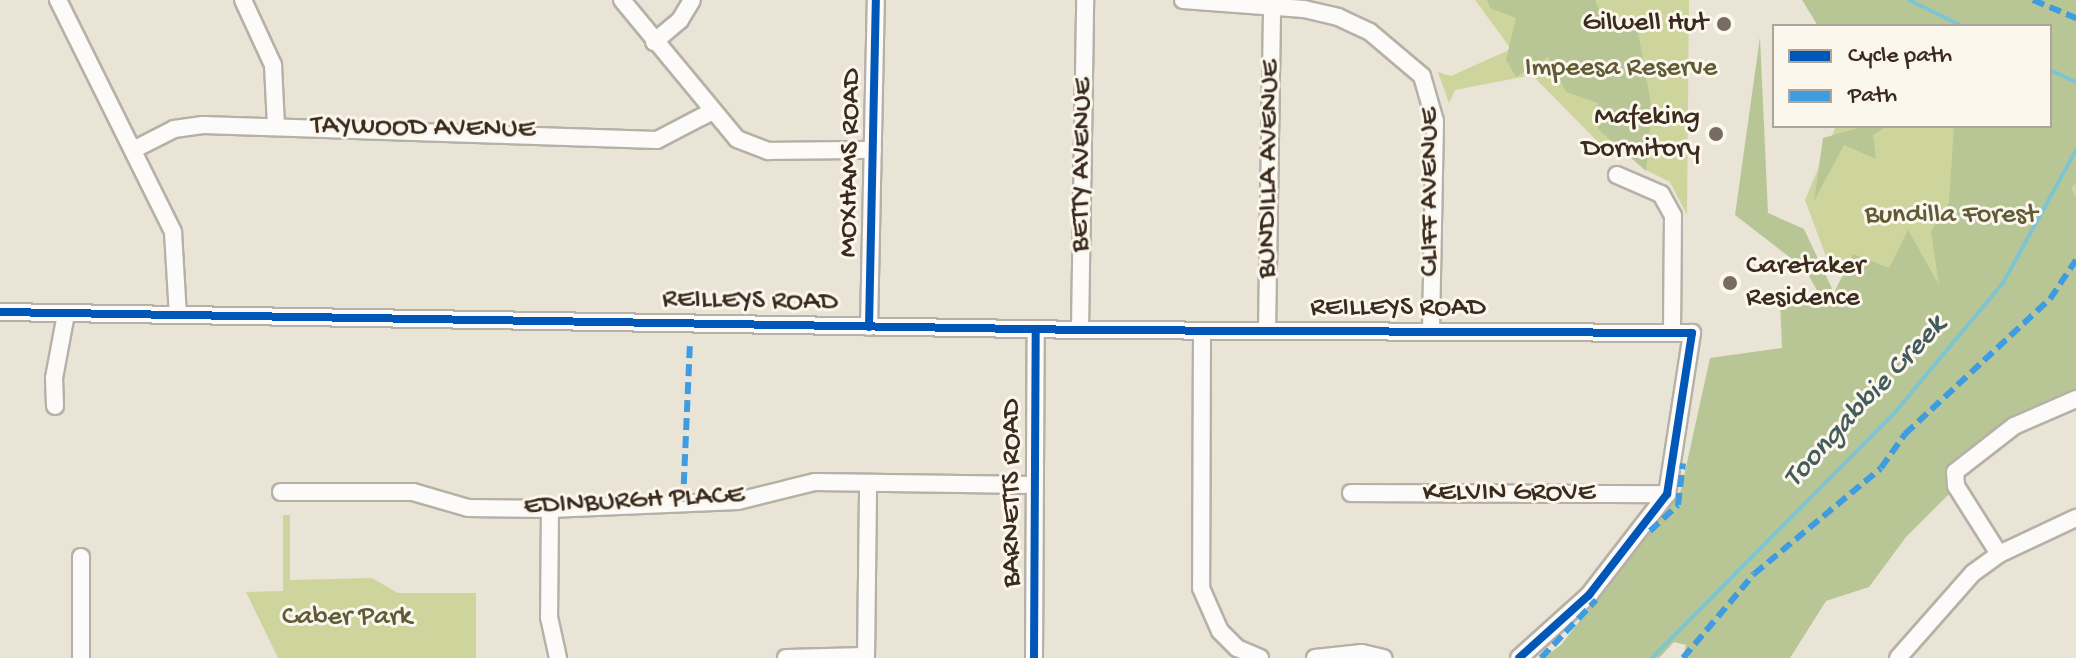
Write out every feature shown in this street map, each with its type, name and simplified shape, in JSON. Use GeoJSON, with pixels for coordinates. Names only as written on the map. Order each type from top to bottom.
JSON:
{"type":"FeatureCollection","features":[{"type":"Feature","properties":{"kind":"street"},"geometry":{"type":"LineString","coordinates":[[58,0],[176,241],[178,315]]}},
{"type":"Feature","properties":{"kind":"street"},"geometry":{"type":"LineString","coordinates":[[243,0],[273,65],[276,126]]}},
{"type":"Feature","properties":{"kind":"street"},"geometry":{"type":"LineString","coordinates":[[622,0],[711,112],[737,139],[769,151],[873,150]]}},
{"type":"Feature","properties":{"kind":"street"},"geometry":{"type":"LineString","coordinates":[[654,42],[680,20],[692,0]]}},
{"type":"Feature","properties":{"kind":"street","name":"MOXHAMS ROAD"},"geometry":{"type":"LineString","coordinates":[[869,327],[876,0]]}},
{"type":"Feature","properties":{"kind":"street","name":"BETTY AVENUE"},"geometry":{"type":"LineString","coordinates":[[1080,330],[1085,0]]}},
{"type":"Feature","properties":{"kind":"street","name":"CLIFF AVENUE"},"geometry":{"type":"LineString","coordinates":[[1183,0],[1323,12],[1359,26],[1408,60],[1428,86],[1435,121],[1431,332]]}},
{"type":"Feature","properties":{"kind":"street","name":"BUNDILLA AVENUE"},"geometry":{"type":"LineString","coordinates":[[1267,331],[1272,6]]}},
{"type":"Feature","properties":{"kind":"street","name":"TAYWOOD AVENUE"},"geometry":{"type":"LineString","coordinates":[[133,150],[189,126],[276,126],[657,140],[711,112]]}},
{"type":"Feature","properties":{"kind":"street"},"geometry":{"type":"LineString","coordinates":[[1617,175],[1661,194],[1673,216],[1672,332]]}},
{"type":"Feature","properties":{"kind":"street","name":"REILLEYS ROAD"},"geometry":{"type":"LineString","coordinates":[[0,312],[1080,330],[1692,333],[1667,494]]}},
{"type":"Feature","properties":{"kind":"street"},"geometry":{"type":"LineString","coordinates":[[55,406],[54,378],[66,314]]}},
{"type":"Feature","properties":{"kind":"street","name":"BARNETTS ROAD"},"geometry":{"type":"LineString","coordinates":[[1034,658],[1036,329]]}},
{"type":"Feature","properties":{"kind":"street"},"geometry":{"type":"LineString","coordinates":[[1202,331],[1201,588],[1220,631],[1237,648],[1260,658]]}},
{"type":"Feature","properties":{"kind":"street"},"geometry":{"type":"LineString","coordinates":[[1999,554],[1956,486],[1955,472],[2014,426],[2076,399]]}},
{"type":"Feature","properties":{"kind":"street","name":"EDINBURGH PLACE"},"geometry":{"type":"LineString","coordinates":[[281,492],[413,492],[468,508],[550,509],[738,501],[805,484],[1034,485]]}},
{"type":"Feature","properties":{"kind":"street"},"geometry":{"type":"LineString","coordinates":[[786,658],[866,657],[868,484]]}},
{"type":"Feature","properties":{"kind":"street","name":"KELVIN GROVE"},"geometry":{"type":"LineString","coordinates":[[1351,493],[1667,494]]}},
{"type":"Feature","properties":{"kind":"street"},"geometry":{"type":"LineString","coordinates":[[1519,658],[1589,595],[1667,494]]}},
{"type":"Feature","properties":{"kind":"street"},"geometry":{"type":"LineString","coordinates":[[550,509],[549,617],[558,658]]}},
{"type":"Feature","properties":{"kind":"street"},"geometry":{"type":"LineString","coordinates":[[1898,658],[1948,597],[1999,554],[2076,518]]}},
{"type":"Feature","properties":{"kind":"street"},"geometry":{"type":"LineString","coordinates":[[81,557],[81,658]]}},
{"type":"Feature","properties":{"kind":"street"},"geometry":{"type":"LineString","coordinates":[[1315,658],[1362,653],[1383,658]]}},
{"type":"Feature","properties":{"kind":"green space","name":"Impeesa Reserve"},"geometry":{"type":"Polygon","coordinates":[[[1475,0],[1689,0],[1687,215],[1670,182],[1646,170],[1621,145],[1602,146],[1532,75],[1455,90],[1449,103],[1438,72],[1451,76],[1511,49],[1475,0]]]}},
{"type":"Feature","properties":{"kind":"green space"},"geometry":{"type":"Polygon","coordinates":[[[1487,0],[1595,0],[1603,20],[1638,32],[1652,109],[1646,171],[1598,129],[1598,103],[1566,92],[1548,57],[1516,77],[1506,60],[1516,18],[1490,8],[1487,0]]]}},
{"type":"Feature","properties":{"kind":"green space"},"geometry":{"type":"Polygon","coordinates":[[[1802,0],[2076,0],[2076,184],[2071,188],[2076,197],[2076,392],[2046,402],[1948,465],[1950,493],[1906,537],[1869,587],[1826,601],[1790,658],[1683,658],[1686,645],[1674,642],[1659,658],[1543,658],[1561,645],[1681,490],[1710,358],[1782,348],[1780,300],[1823,301],[1805,269],[1735,215],[1760,37],[1768,213],[1804,229],[1834,293],[1853,254],[1889,268],[1908,230],[1939,285],[1931,231],[1949,202],[1954,128],[2052,128],[2052,24],[1817,24],[1802,0]]]}},
{"type":"Feature","properties":{"kind":"green space","name":"Bundilla Forest"},"geometry":{"type":"Polygon","coordinates":[[[2076,68],[2076,203],[1988,319],[1861,258],[1831,270],[1805,200],[1835,128],[2052,128],[2076,68]]]}},
{"type":"Feature","properties":{"kind":"green space"},"geometry":{"type":"Polygon","coordinates":[[[1858,128],[1884,128],[1873,135],[1876,159],[1844,145],[1814,201],[1823,138],[1858,128]]]}},
{"type":"Feature","properties":{"kind":"green space","name":"Caber Park"},"geometry":{"type":"Polygon","coordinates":[[[283,515],[290,515],[290,580],[372,578],[398,593],[476,593],[476,658],[278,658],[246,592],[283,591],[283,515]]]}},
{"type":"Feature","properties":{"kind":"waterway","name":"Toongabbie Creek"},"geometry":{"type":"LineString","coordinates":[[1909,0],[1958,24]]}},
{"type":"Feature","properties":{"kind":"waterway","name":"Toongabbie Creek"},"geometry":{"type":"LineString","coordinates":[[2052,71],[2076,82]]}},
{"type":"Feature","properties":{"kind":"waterway","name":"Toongabbie Creek"},"geometry":{"type":"LineString","coordinates":[[1652,658],[1897,410],[2003,283],[2076,150]]}},
{"type":"Feature","properties":{"kind":"marked path"},"geometry":{"type":"LineString","coordinates":[[2033,0],[2076,18]]}},
{"type":"Feature","properties":{"kind":"marked path"},"geometry":{"type":"LineString","coordinates":[[1683,658],[1754,574],[1881,468],[1905,434],[2050,299],[2076,260]]}},
{"type":"Feature","properties":{"kind":"marked path"},"geometry":{"type":"LineString","coordinates":[[683,502],[690,340]]}},
{"type":"Feature","properties":{"kind":"marked path"},"geometry":{"type":"LineString","coordinates":[[1650,531],[1678,505],[1683,463]]}},
{"type":"Feature","properties":{"kind":"marked path"},"geometry":{"type":"LineString","coordinates":[[1541,658],[1596,600]]}},
{"type":"Feature","properties":{"kind":"cycle path"},"geometry":{"type":"LineString","coordinates":[[869,327],[876,0]]}},
{"type":"Feature","properties":{"kind":"cycle path"},"geometry":{"type":"LineString","coordinates":[[0,312],[1080,330],[1692,333],[1667,494],[1589,595],[1519,658]]}},
{"type":"Feature","properties":{"kind":"cycle path"},"geometry":{"type":"LineString","coordinates":[[1034,658],[1036,329]]}},
{"type":"Feature","properties":{"kind":"place","name":"Gilwell Hut"},"geometry":{"type":"Point","coordinates":[1724,24]}},
{"type":"Feature","properties":{"kind":"place","name":"Mafeking Dormitory"},"geometry":{"type":"Point","coordinates":[1716,134]}},
{"type":"Feature","properties":{"kind":"place","name":"Caretaker Residence"},"geometry":{"type":"Point","coordinates":[1730,283]}}]}
